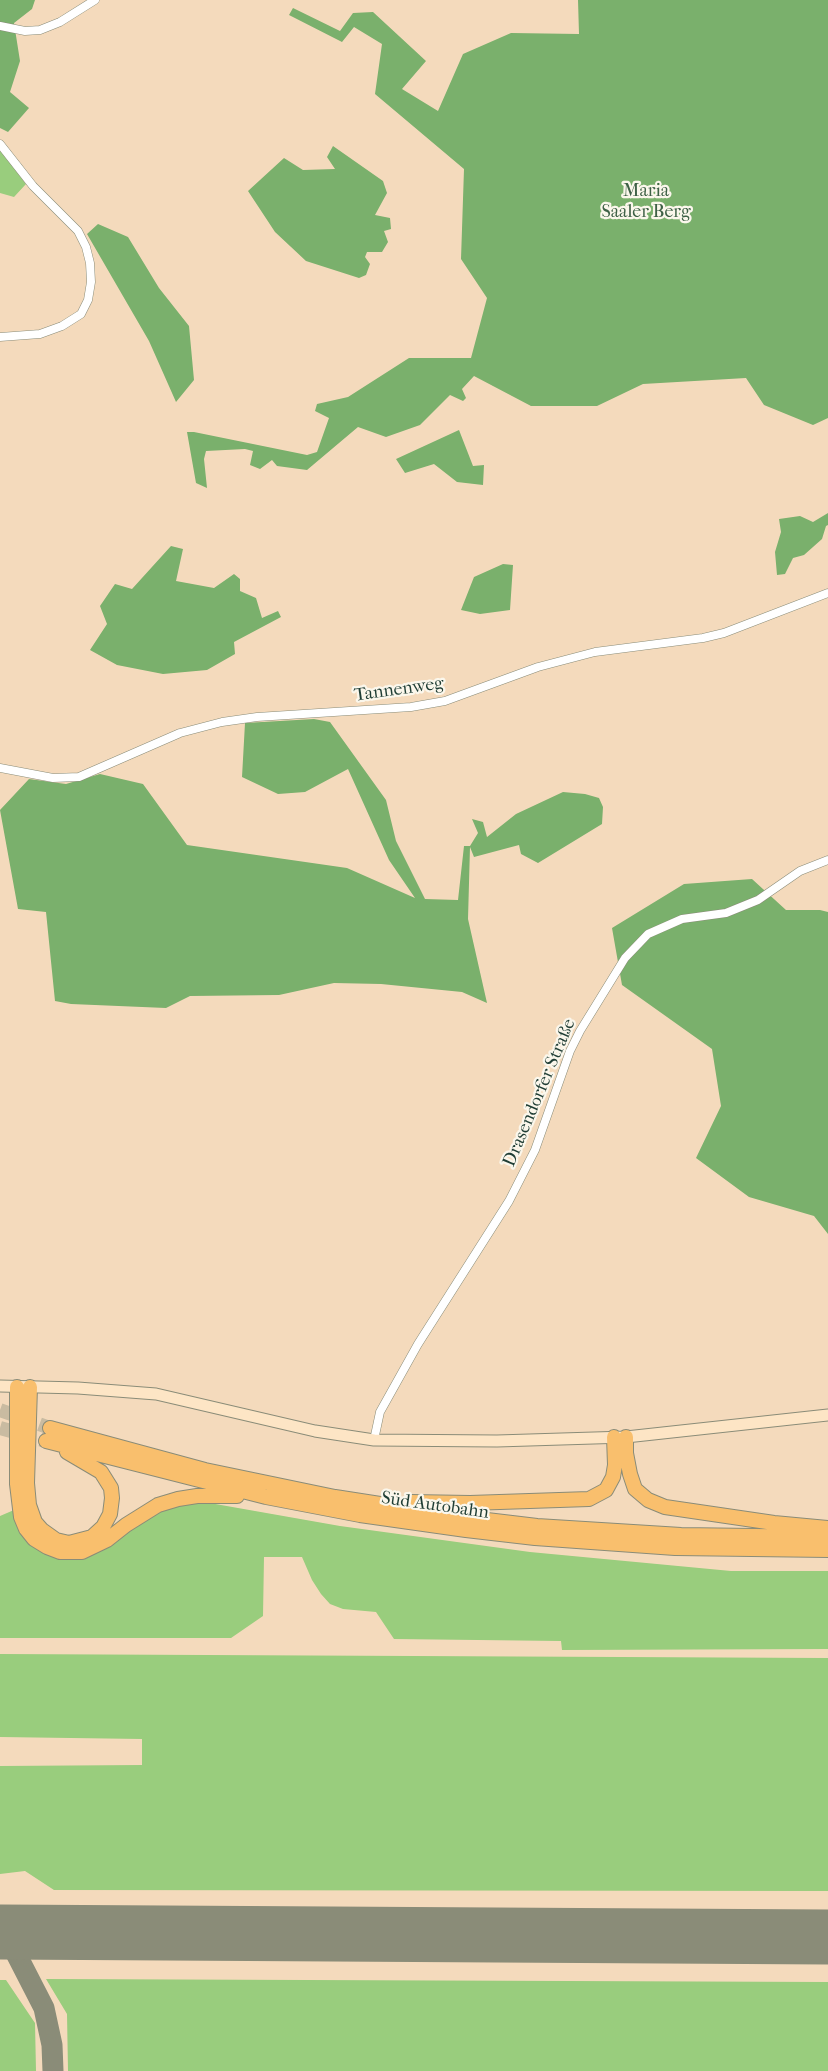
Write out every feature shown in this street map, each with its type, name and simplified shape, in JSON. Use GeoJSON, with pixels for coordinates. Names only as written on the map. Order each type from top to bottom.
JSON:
{"type":"FeatureCollection","features":[{"type":"Feature","properties":{"kind":"highway"},"geometry":{"type":"LineString","coordinates":[[24,1387],[27,1483],[29,1506],[35,1522],[42,1530],[56,1540],[69,1543],[92,1537],[103,1527],[110,1514],[110,1488],[101,1472],[48,1434]]}},
{"type":"Feature","properties":{"kind":"highway"},"geometry":{"type":"LineString","coordinates":[[24,1387],[17,1484],[21,1517],[26,1529],[34,1539],[47,1547],[71,1553],[82,1552],[107,1540],[158,1505],[178,1499],[197,1496],[266,1497]]}},
{"type":"Feature","properties":{"kind":"highway","name":"Süd Autobahn"},"geometry":{"type":"LineString","coordinates":[[48,1434],[154,1470],[266,1497],[360,1515],[535,1538],[675,1548],[828,1550]]}},
{"type":"Feature","properties":{"kind":"highway","name":"Süd Autobahn"},"geometry":{"type":"LineString","coordinates":[[48,1434],[204,1470],[378,1505],[556,1527],[681,1535],[828,1537]]}},
{"type":"Feature","properties":{"kind":"highway"},"geometry":{"type":"LineString","coordinates":[[378,1505],[415,1502],[470,1503],[589,1500],[606,1490],[613,1477],[620,1437]]}},
{"type":"Feature","properties":{"kind":"highway"},"geometry":{"type":"LineString","coordinates":[[620,1437],[635,1489],[648,1500],[665,1507],[774,1523],[828,1528]]}},
{"type":"Feature","properties":{"kind":"main road"},"geometry":{"type":"LineString","coordinates":[[0,1386],[132,1390],[316,1431],[374,1440],[620,1437],[828,1415]]}},
{"type":"Feature","properties":{"kind":"street"},"geometry":{"type":"LineString","coordinates":[[0,26],[26,31],[40,30],[60,22],[95,0]]}},
{"type":"Feature","properties":{"kind":"street"},"geometry":{"type":"LineString","coordinates":[[0,144],[33,186],[78,231],[88,255],[91,282],[88,300],[81,314],[62,326],[40,334],[0,337]]}},
{"type":"Feature","properties":{"kind":"street","name":"Tannenweg"},"geometry":{"type":"LineString","coordinates":[[0,768],[53,778],[79,777],[180,733],[222,722],[258,717],[411,707],[445,700],[552,662],[594,652],[703,638],[724,633],[828,593]]}},
{"type":"Feature","properties":{"kind":"street","name":"Drasendorfer Straße"},"geometry":{"type":"LineString","coordinates":[[374,1440],[380,1412],[418,1344],[509,1200],[535,1150],[570,1050],[625,958],[648,934],[682,918],[726,912],[758,900],[800,871],[828,860]]}},
{"type":"Feature","properties":{"kind":"green space"},"geometry":{"type":"Polygon","coordinates":[[[0,0],[35,0],[32,9],[14,23],[20,61],[10,92],[29,108],[8,132],[0,128],[0,0]]]}},
{"type":"Feature","properties":{"kind":"green space","name":"Maria Saaler Berg"},"geometry":{"type":"Polygon","coordinates":[[[578,0],[828,0],[828,418],[813,425],[764,405],[746,378],[643,384],[597,406],[531,406],[474,376],[462,389],[466,398],[463,401],[450,395],[420,425],[386,437],[358,427],[307,470],[277,466],[272,460],[260,469],[250,465],[253,451],[245,449],[206,451],[204,459],[207,488],[196,483],[187,432],[307,455],[317,452],[329,418],[315,411],[317,404],[348,397],[409,358],[471,358],[487,298],[461,259],[464,169],[375,94],[382,44],[354,27],[342,42],[289,15],[293,8],[340,31],[353,13],[373,12],[426,61],[402,89],[438,111],[463,54],[511,33],[579,34],[578,0]]]}},
{"type":"Feature","properties":{"kind":"green space"},"geometry":{"type":"Polygon","coordinates":[[[333,146],[383,181],[387,193],[375,215],[390,218],[391,229],[384,231],[388,242],[382,252],[367,252],[365,257],[370,264],[366,275],[359,278],[306,261],[275,232],[248,191],[284,158],[303,170],[335,169],[327,157],[333,146]]]}},
{"type":"Feature","properties":{"kind":"green space"},"geometry":{"type":"Polygon","coordinates":[[[0,149],[26,184],[14,197],[0,193],[0,149]]]}},
{"type":"Feature","properties":{"kind":"green space"},"geometry":{"type":"Polygon","coordinates":[[[98,224],[128,237],[159,288],[189,326],[194,380],[176,402],[149,341],[87,234],[98,224]]]}},
{"type":"Feature","properties":{"kind":"green space"},"geometry":{"type":"Polygon","coordinates":[[[459,430],[473,466],[484,465],[483,485],[457,482],[434,464],[405,473],[396,459],[459,430]]]}},
{"type":"Feature","properties":{"kind":"green space"},"geometry":{"type":"Polygon","coordinates":[[[828,513],[828,525],[822,539],[804,555],[793,558],[785,574],[777,575],[775,552],[781,532],[779,519],[800,516],[813,522],[828,513]]]}},
{"type":"Feature","properties":{"kind":"green space"},"geometry":{"type":"Polygon","coordinates":[[[171,546],[183,549],[176,581],[214,588],[234,574],[240,579],[240,591],[256,598],[262,618],[278,611],[281,617],[234,642],[235,654],[207,670],[163,674],[117,665],[90,650],[107,624],[100,606],[115,584],[132,589],[171,546]]]}},
{"type":"Feature","properties":{"kind":"green space"},"geometry":{"type":"Polygon","coordinates":[[[503,564],[513,565],[510,610],[480,614],[461,610],[474,577],[503,564]]]}},
{"type":"Feature","properties":{"kind":"green space"},"geometry":{"type":"Polygon","coordinates":[[[314,719],[330,722],[386,800],[396,841],[425,899],[458,900],[464,846],[470,846],[478,833],[472,819],[483,822],[487,837],[516,814],[563,792],[585,794],[599,798],[603,807],[602,824],[538,863],[521,854],[519,845],[474,857],[470,847],[468,919],[487,1003],[462,992],[381,984],[334,983],[279,995],[190,996],[166,1008],[71,1004],[55,1001],[46,912],[18,909],[0,810],[29,779],[66,784],[100,774],[143,784],[187,845],[347,868],[415,898],[389,860],[348,769],[305,792],[278,794],[242,777],[245,723],[314,719]]]}},
{"type":"Feature","properties":{"kind":"green space"},"geometry":{"type":"Polygon","coordinates":[[[752,879],[786,910],[820,910],[828,912],[828,1234],[814,1216],[749,1197],[696,1158],[721,1106],[712,1049],[622,985],[612,928],[684,884],[752,879]]]}},
{"type":"Feature","properties":{"kind":"green space"},"geometry":{"type":"Polygon","coordinates":[[[204,1502],[340,1526],[530,1552],[731,1571],[828,1571],[828,1649],[562,1650],[561,1641],[394,1639],[376,1612],[343,1609],[330,1604],[312,1580],[302,1557],[264,1557],[263,1616],[231,1638],[0,1638],[0,1516],[14,1510],[82,1558],[98,1552],[159,1510],[181,1503],[204,1502]]]}},
{"type":"Feature","properties":{"kind":"green space"},"geometry":{"type":"Polygon","coordinates":[[[0,1654],[828,1658],[828,1891],[54,1890],[25,1871],[0,1874],[0,1766],[142,1765],[142,1739],[0,1737],[0,1654]]]}},
{"type":"Feature","properties":{"kind":"green space"},"geometry":{"type":"Polygon","coordinates":[[[46,1979],[828,1982],[828,2071],[68,2071],[67,2014],[46,1979]]]}},
{"type":"Feature","properties":{"kind":"green space"},"geometry":{"type":"Polygon","coordinates":[[[0,1980],[6,1980],[35,2023],[36,2071],[0,2071],[0,1980]]]}},
{"type":"Feature","properties":{"kind":"taxiway"},"geometry":{"type":"LineString","coordinates":[[5,1932],[44,2008],[52,2045],[53,2071]]}},
{"type":"Feature","properties":{"kind":"runway"},"geometry":{"type":"LineString","coordinates":[[0,1932],[828,1937]]}},
{"type":"Feature","properties":{"kind":"tunnel"},"geometry":{"type":"LineString","coordinates":[[0,1410],[50,1428]]}},
{"type":"Feature","properties":{"kind":"tunnel"},"geometry":{"type":"LineString","coordinates":[[0,1428],[46,1441]]}}]}
